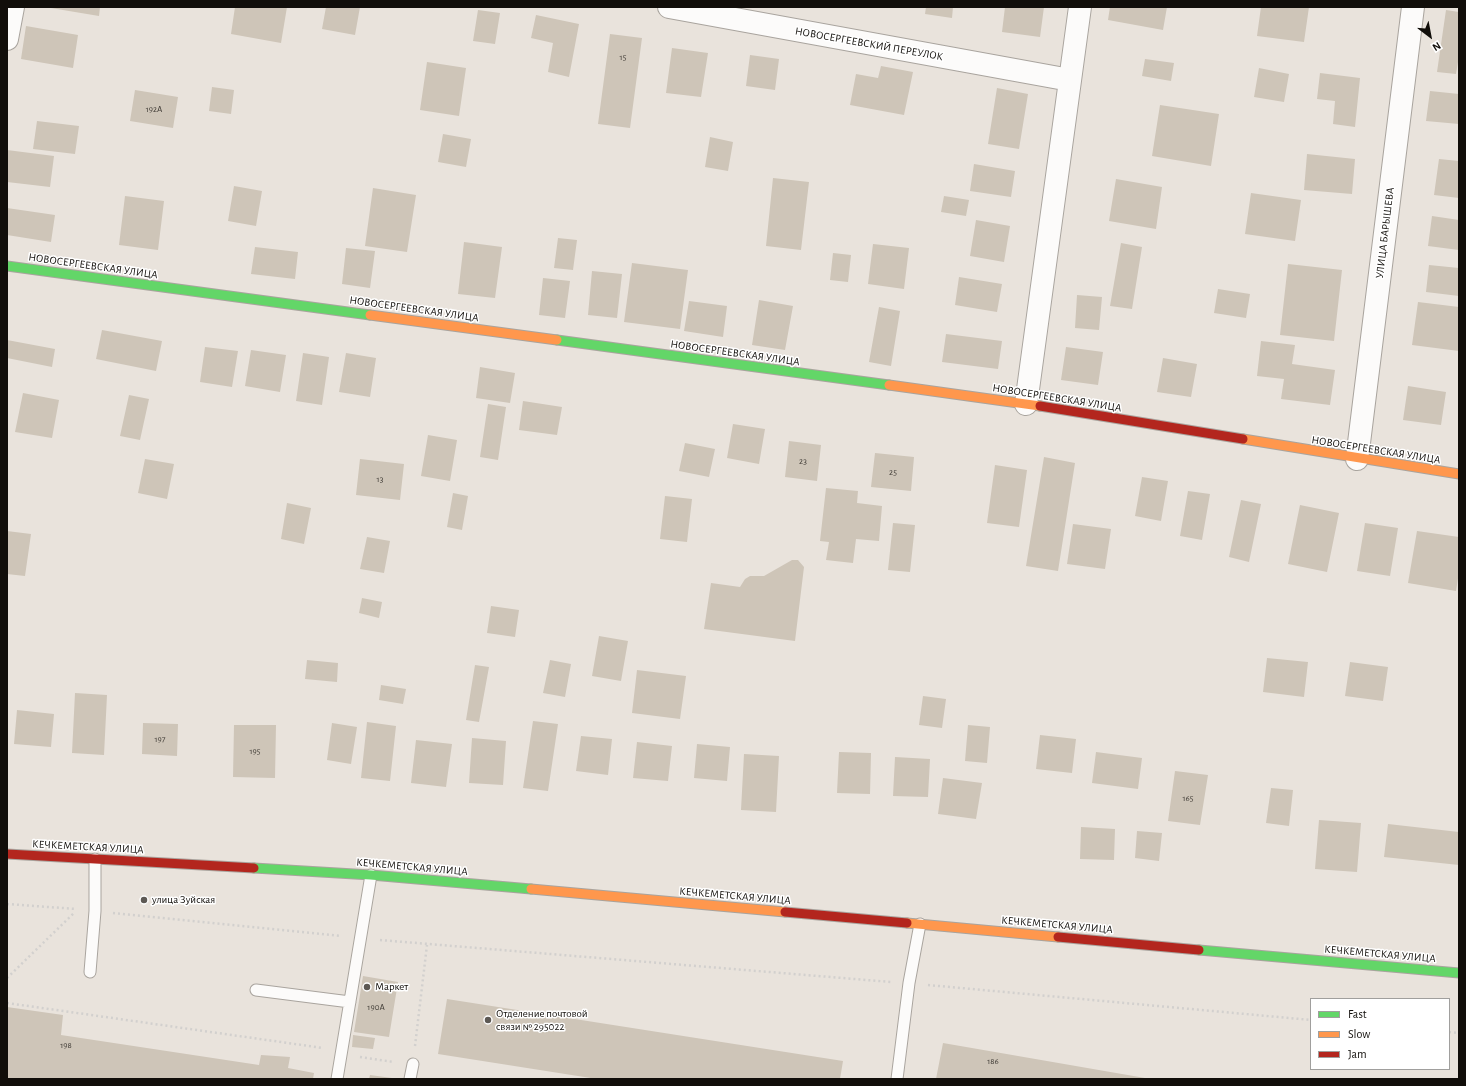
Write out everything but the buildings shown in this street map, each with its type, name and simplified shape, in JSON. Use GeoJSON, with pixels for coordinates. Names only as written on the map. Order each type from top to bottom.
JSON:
{"type":"FeatureCollection","features":[{"type":"Feature","properties":{"kind":"street"},"geometry":{"type":"LineString","coordinates":[[7,39],[13,7]]}},
{"type":"Feature","properties":{"kind":"street","name":"НОВОСЕРГЕЕВСКИЙ ПЕРЕУЛОК"},"geometry":{"type":"LineString","coordinates":[[669,7],[1070,80]]}},
{"type":"Feature","properties":{"kind":"street"},"geometry":{"type":"LineString","coordinates":[[1026,404],[1080,7]]}},
{"type":"Feature","properties":{"kind":"street","name":"УЛИЦА БАРЫШЕВА"},"geometry":{"type":"LineString","coordinates":[[1357,459],[1413,7]]}},
{"type":"Feature","properties":{"kind":"street","name":"НОВОСЕРГЕЕВСКАЯ УЛИЦА"},"geometry":{"type":"LineString","coordinates":[[7,266],[1026,404],[1357,459],[1459,474]]}},
{"type":"Feature","properties":{"kind":"street","name":"КЕЧКЕМЕТСКАЯ УЛИЦА"},"geometry":{"type":"LineString","coordinates":[[7,854],[371,875],[1459,973]]}},
{"type":"Feature","properties":{"kind":"lane"},"geometry":{"type":"LineString","coordinates":[[90,972],[95,911],[95,859]]}},
{"type":"Feature","properties":{"kind":"lane"},"geometry":{"type":"LineString","coordinates":[[338,1079],[371,875]]}},
{"type":"Feature","properties":{"kind":"lane"},"geometry":{"type":"LineString","coordinates":[[897,1079],[909,983],[920,924]]}},
{"type":"Feature","properties":{"kind":"lane"},"geometry":{"type":"LineString","coordinates":[[256,990],[350,1002]]}},
{"type":"Feature","properties":{"kind":"lane"},"geometry":{"type":"LineString","coordinates":[[410,1079],[413,1064]]}},
{"type":"Feature","properties":{"kind":"path"},"geometry":{"type":"LineString","coordinates":[[7,904],[79,909],[7,978]]}},
{"type":"Feature","properties":{"kind":"path"},"geometry":{"type":"LineString","coordinates":[[95,911],[427,945],[909,983],[1310,1020]]}},
{"type":"Feature","properties":{"kind":"path"},"geometry":{"type":"LineString","coordinates":[[7,1003],[413,1064],[427,945]]}},
{"type":"Feature","properties":{"kind":"traffic: fast"},"geometry":{"type":"LineString","coordinates":[[7,266],[370,315]]}},
{"type":"Feature","properties":{"kind":"traffic: fast"},"geometry":{"type":"LineString","coordinates":[[557,340],[889,385]]}},
{"type":"Feature","properties":{"kind":"traffic: fast"},"geometry":{"type":"LineString","coordinates":[[254,868],[371,875],[531,889]]}},
{"type":"Feature","properties":{"kind":"traffic: fast"},"geometry":{"type":"LineString","coordinates":[[1199,950],[1459,973]]}},
{"type":"Feature","properties":{"kind":"traffic: slow"},"geometry":{"type":"LineString","coordinates":[[370,315],[557,340]]}},
{"type":"Feature","properties":{"kind":"traffic: slow"},"geometry":{"type":"LineString","coordinates":[[889,385],[1040,406]]}},
{"type":"Feature","properties":{"kind":"traffic: slow"},"geometry":{"type":"LineString","coordinates":[[1243,439],[1459,474]]}},
{"type":"Feature","properties":{"kind":"traffic: slow"},"geometry":{"type":"LineString","coordinates":[[531,889],[785,912]]}},
{"type":"Feature","properties":{"kind":"traffic: slow"},"geometry":{"type":"LineString","coordinates":[[907,923],[1058,937]]}},
{"type":"Feature","properties":{"kind":"traffic: jam"},"geometry":{"type":"LineString","coordinates":[[1040,406],[1243,439]]}},
{"type":"Feature","properties":{"kind":"traffic: jam"},"geometry":{"type":"LineString","coordinates":[[7,854],[254,868]]}},
{"type":"Feature","properties":{"kind":"traffic: jam"},"geometry":{"type":"LineString","coordinates":[[785,912],[907,923]]}},
{"type":"Feature","properties":{"kind":"traffic: jam"},"geometry":{"type":"LineString","coordinates":[[1058,937],[1199,950]]}},
{"type":"Feature","properties":{"kind":"place","name":"улица Зуйская"},"geometry":{"type":"Point","coordinates":[144,900]}},
{"type":"Feature","properties":{"kind":"place","name":"Маркет"},"geometry":{"type":"Point","coordinates":[367,987]}},
{"type":"Feature","properties":{"kind":"place","name":"Отделение почтовой связи № 295022"},"geometry":{"type":"Point","coordinates":[488,1020]}}]}
